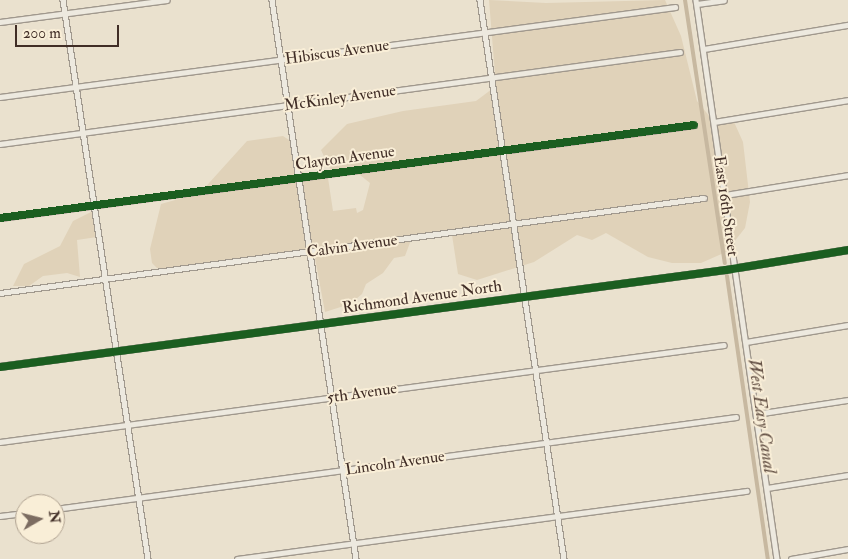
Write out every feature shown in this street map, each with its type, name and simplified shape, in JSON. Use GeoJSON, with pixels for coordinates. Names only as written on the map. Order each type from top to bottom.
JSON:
{"type":"FeatureCollection","features":[{"type":"Feature","properties":{"kind":"street"},"geometry":{"type":"LineString","coordinates":[[63,0],[148,559]]}},
{"type":"Feature","properties":{"kind":"street"},"geometry":{"type":"LineString","coordinates":[[0,22],[167,0]]}},
{"type":"Feature","properties":{"kind":"street"},"geometry":{"type":"LineString","coordinates":[[272,0],[356,559]]}},
{"type":"Feature","properties":{"kind":"street"},"geometry":{"type":"LineString","coordinates":[[480,0],[564,559]]}},
{"type":"Feature","properties":{"kind":"street"},"geometry":{"type":"LineString","coordinates":[[697,2],[724,0]]}},
{"type":"Feature","properties":{"kind":"street","name":"East 16th Street"},"geometry":{"type":"LineString","coordinates":[[697,2],[777,559]]}},
{"type":"Feature","properties":{"kind":"street","name":"Hibiscus Avenue"},"geometry":{"type":"LineString","coordinates":[[0,97],[675,7]]}},
{"type":"Feature","properties":{"kind":"street"},"geometry":{"type":"LineString","coordinates":[[704,49],[848,26]]}},
{"type":"Feature","properties":{"kind":"street","name":"McKinley Avenue"},"geometry":{"type":"LineString","coordinates":[[0,144],[680,52]]}},
{"type":"Feature","properties":{"kind":"street"},"geometry":{"type":"LineString","coordinates":[[714,122],[848,100]]}},
{"type":"Feature","properties":{"kind":"street","name":"Clayton Avenue"},"geometry":{"type":"LineString","coordinates":[[0,218],[694,125]]}},
{"type":"Feature","properties":{"kind":"street"},"geometry":{"type":"LineString","coordinates":[[725,196],[848,175]]}},
{"type":"Feature","properties":{"kind":"street","name":"Calvin Avenue"},"geometry":{"type":"LineString","coordinates":[[0,293],[704,198]]}},
{"type":"Feature","properties":{"kind":"street","name":"Richmond Avenue North"},"geometry":{"type":"LineString","coordinates":[[0,367],[735,268],[848,250]]}},
{"type":"Feature","properties":{"kind":"street"},"geometry":{"type":"LineString","coordinates":[[746,342],[848,325]]}},
{"type":"Feature","properties":{"kind":"street","name":"5th Avenue"},"geometry":{"type":"LineString","coordinates":[[0,442],[724,345]]}},
{"type":"Feature","properties":{"kind":"street"},"geometry":{"type":"LineString","coordinates":[[756,414],[848,400]]}},
{"type":"Feature","properties":{"kind":"street","name":"Lincoln Avenue"},"geometry":{"type":"LineString","coordinates":[[65,508],[736,417]]}},
{"type":"Feature","properties":{"kind":"street"},"geometry":{"type":"LineString","coordinates":[[767,488],[848,475]]}},
{"type":"Feature","properties":{"kind":"street"},"geometry":{"type":"LineString","coordinates":[[238,559],[746,491]]}},
{"type":"Feature","properties":{"kind":"street"},"geometry":{"type":"LineString","coordinates":[[0,516],[15,514]]}},
{"type":"Feature","properties":{"kind":"street"},"geometry":{"type":"LineString","coordinates":[[791,559],[848,549]]}},
{"type":"Feature","properties":{"kind":"shaded area"},"geometry":{"type":"Polygon","coordinates":[[[489,0],[546,3],[665,0],[681,36],[697,101],[710,117],[734,122],[743,142],[750,202],[745,228],[726,252],[701,263],[672,263],[648,257],[606,233],[592,240],[577,235],[534,262],[477,280],[458,274],[452,235],[411,240],[405,256],[394,258],[383,273],[366,284],[362,294],[350,304],[325,312],[315,258],[311,251],[177,273],[157,268],[152,263],[150,249],[161,204],[200,193],[247,141],[283,136],[295,144],[301,171],[311,178],[328,178],[333,211],[356,208],[357,213],[363,210],[370,183],[360,175],[333,175],[321,150],[347,124],[403,111],[476,101],[496,86],[489,0]]]}},
{"type":"Feature","properties":{"kind":"shaded area"},"geometry":{"type":"Polygon","coordinates":[[[93,211],[97,237],[77,240],[80,277],[67,273],[43,276],[29,286],[13,286],[24,264],[60,246],[73,221],[93,211]]]}},
{"type":"Feature","properties":{"kind":"waterway","name":"West Easy Canal"},"geometry":{"type":"LineString","coordinates":[[685,0],[725,263]]}},
{"type":"Feature","properties":{"kind":"waterway","name":"West Easy Canal"},"geometry":{"type":"LineString","coordinates":[[727,276],[768,559]]}},
{"type":"Feature","properties":{"kind":"cycle path"},"geometry":{"type":"LineString","coordinates":[[0,218],[694,125]]}},
{"type":"Feature","properties":{"kind":"cycle path"},"geometry":{"type":"LineString","coordinates":[[0,367],[726,270],[848,250]]}}]}
